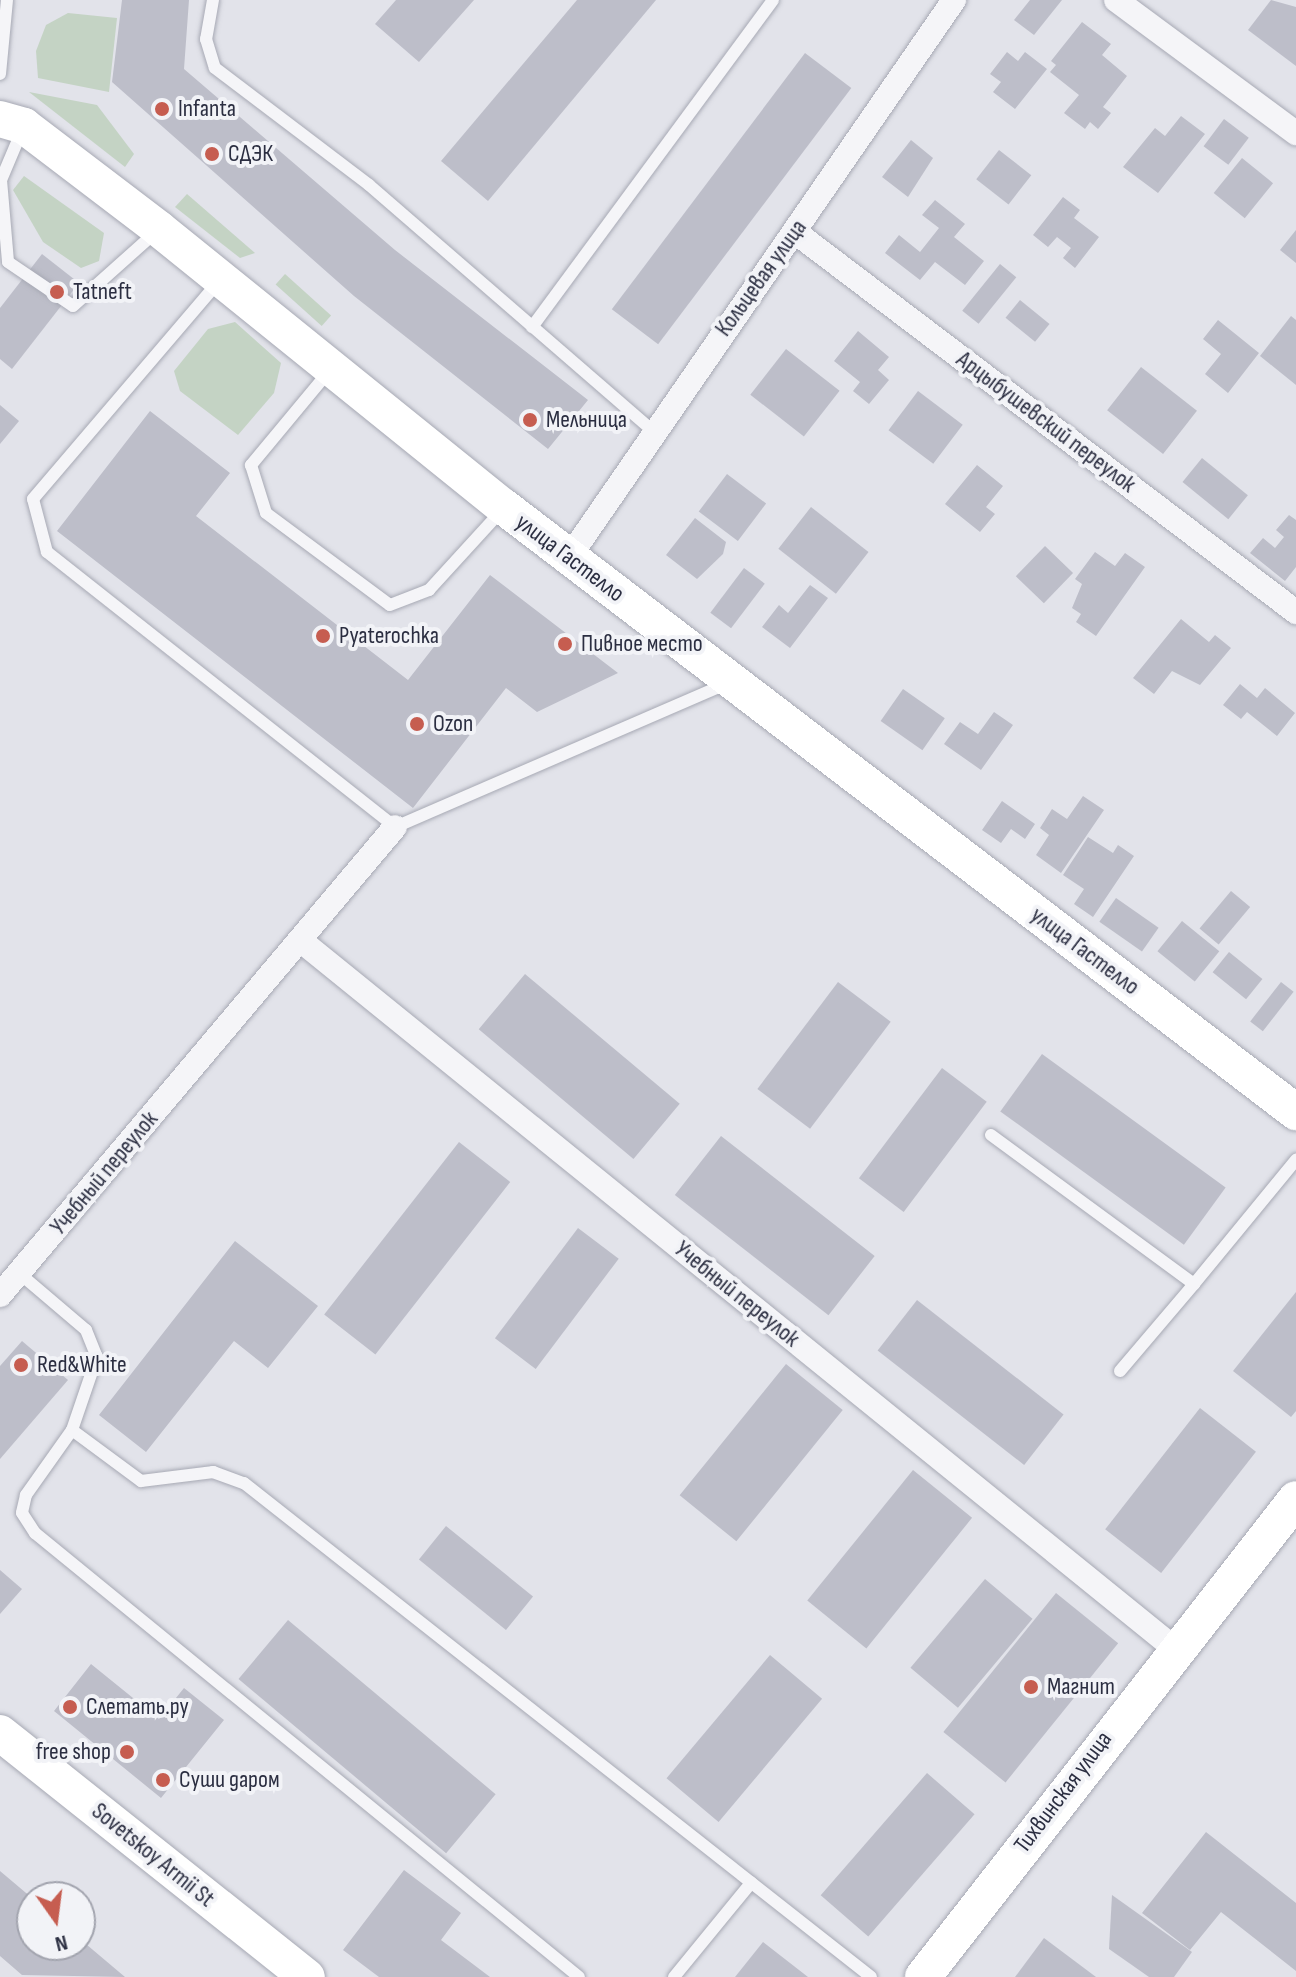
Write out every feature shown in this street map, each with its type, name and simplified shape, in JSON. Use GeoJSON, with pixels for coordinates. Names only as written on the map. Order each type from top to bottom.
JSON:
{"type":"FeatureCollection","features":[{"type":"Feature","properties":{"kind":"street","name":"Кольцевая улица"},"geometry":{"type":"LineString","coordinates":[[570,556],[652,430],[795,232],[954,0]]}},
{"type":"Feature","properties":{"kind":"street"},"geometry":{"type":"LineString","coordinates":[[1116,0],[1296,133]]}},
{"type":"Feature","properties":{"kind":"street","name":"улица Гастелло"},"geometry":{"type":"LineString","coordinates":[[12,122],[159,229],[504,507],[1296,1112]]}},
{"type":"Feature","properties":{"kind":"street","name":"Арцыбушевский переулок"},"geometry":{"type":"LineString","coordinates":[[795,232],[1296,612]]}},
{"type":"Feature","properties":{"kind":"street","name":"Учебный переулок"},"geometry":{"type":"LineString","coordinates":[[0,1295],[395,827]]}},
{"type":"Feature","properties":{"kind":"street","name":"Учебный переулок"},"geometry":{"type":"LineString","coordinates":[[300,940],[1174,1648]]}},
{"type":"Feature","properties":{"kind":"street","name":"Тихвинская улица"},"geometry":{"type":"LineString","coordinates":[[931,1974],[1174,1648],[1296,1499]]}},
{"type":"Feature","properties":{"kind":"street","name":"Sovetskoy Armii St"},"geometry":{"type":"LineString","coordinates":[[0,1733],[300,1975]]}},
{"type":"Feature","properties":{"kind":"lane"},"geometry":{"type":"LineString","coordinates":[[0,74],[7,0]]}},
{"type":"Feature","properties":{"kind":"lane"},"geometry":{"type":"LineString","coordinates":[[213,0],[206,39],[215,68],[369,185],[652,430]]}},
{"type":"Feature","properties":{"kind":"lane"},"geometry":{"type":"LineString","coordinates":[[532,327],[773,0]]}},
{"type":"Feature","properties":{"kind":"lane"},"geometry":{"type":"LineString","coordinates":[[12,122],[1,180],[8,262],[73,306],[159,229]]}},
{"type":"Feature","properties":{"kind":"lane"},"geometry":{"type":"LineString","coordinates":[[221,280],[33,499],[47,552],[395,827],[731,681]]}},
{"type":"Feature","properties":{"kind":"lane"},"geometry":{"type":"LineString","coordinates":[[333,367],[251,465],[266,513],[390,605],[429,590],[504,507]]}},
{"type":"Feature","properties":{"kind":"lane"},"geometry":{"type":"LineString","coordinates":[[991,1135],[1194,1284]]}},
{"type":"Feature","properties":{"kind":"lane"},"geometry":{"type":"LineString","coordinates":[[1120,1371],[1296,1160]]}},
{"type":"Feature","properties":{"kind":"lane"},"geometry":{"type":"LineString","coordinates":[[19,1273],[86,1330],[97,1357],[72,1430],[26,1495],[22,1513],[35,1533],[579,1977]]}},
{"type":"Feature","properties":{"kind":"lane"},"geometry":{"type":"LineString","coordinates":[[72,1430],[141,1481],[213,1472],[244,1483],[871,1977]]}},
{"type":"Feature","properties":{"kind":"lane"},"geometry":{"type":"LineString","coordinates":[[674,1977],[751,1883]]}},
{"type":"Feature","properties":{"kind":"green space"},"geometry":{"type":"Polygon","coordinates":[[[68,13],[117,18],[109,92],[38,78],[36,51],[46,25],[68,13]]]}},
{"type":"Feature","properties":{"kind":"green space"},"geometry":{"type":"Polygon","coordinates":[[[29,92],[97,105],[134,154],[125,167],[29,92]]]}},
{"type":"Feature","properties":{"kind":"green space"},"geometry":{"type":"Polygon","coordinates":[[[24,176],[104,233],[99,261],[81,268],[43,242],[13,190],[24,176]]]}},
{"type":"Feature","properties":{"kind":"green space"},"geometry":{"type":"Polygon","coordinates":[[[187,194],[255,253],[240,258],[175,207],[187,194]]]}},
{"type":"Feature","properties":{"kind":"green space"},"geometry":{"type":"Polygon","coordinates":[[[285,274],[331,315],[322,326],[276,284],[285,274]]]}},
{"type":"Feature","properties":{"kind":"green space"},"geometry":{"type":"Polygon","coordinates":[[[235,322],[281,363],[274,393],[238,435],[180,391],[174,371],[208,329],[235,322]]]}},
{"type":"Feature","properties":{"kind":"building"},"geometry":{"type":"Polygon","coordinates":[[[122,0],[189,0],[184,69],[395,250],[588,400],[548,449],[354,296],[112,82],[122,0]]]}},
{"type":"Feature","properties":{"kind":"building"},"geometry":{"type":"Polygon","coordinates":[[[396,0],[474,0],[419,62],[375,24],[396,0]]]}},
{"type":"Feature","properties":{"kind":"building"},"geometry":{"type":"Polygon","coordinates":[[[577,0],[656,0],[488,201],[441,161],[577,0]]]}},
{"type":"Feature","properties":{"kind":"building"},"geometry":{"type":"Polygon","coordinates":[[[1030,0],[1062,0],[1034,35],[1014,20],[1030,0]]]}},
{"type":"Feature","properties":{"kind":"building"},"geometry":{"type":"Polygon","coordinates":[[[1271,0],[1296,7],[1296,66],[1248,30],[1271,0]]]}},
{"type":"Feature","properties":{"kind":"building"},"geometry":{"type":"Polygon","coordinates":[[[1082,22],[1111,44],[1102,55],[1127,76],[1103,107],[1111,113],[1098,129],[1090,122],[1085,129],[1064,113],[1079,95],[1050,72],[1056,65],[1051,61],[1082,22]]]}},
{"type":"Feature","properties":{"kind":"building"},"geometry":{"type":"Polygon","coordinates":[[[1007,52],[1018,61],[1025,52],[1047,69],[1015,109],[993,92],[1001,82],[990,74],[1007,52]]]}},
{"type":"Feature","properties":{"kind":"building"},"geometry":{"type":"Polygon","coordinates":[[[805,53],[851,88],[658,344],[612,309],[805,53]]]}},
{"type":"Feature","properties":{"kind":"building"},"geometry":{"type":"Polygon","coordinates":[[[1181,116],[1205,134],[1158,193],[1123,167],[1155,128],[1165,136],[1181,116]]]}},
{"type":"Feature","properties":{"kind":"building"},"geometry":{"type":"Polygon","coordinates":[[[1224,119],[1249,138],[1228,165],[1204,146],[1224,119]]]}},
{"type":"Feature","properties":{"kind":"building"},"geometry":{"type":"Polygon","coordinates":[[[911,140],[933,158],[908,197],[882,177],[911,140]]]}},
{"type":"Feature","properties":{"kind":"building"},"geometry":{"type":"Polygon","coordinates":[[[999,150],[1031,175],[1009,204],[976,179],[999,150]]]}},
{"type":"Feature","properties":{"kind":"building"},"geometry":{"type":"Polygon","coordinates":[[[1242,158],[1273,183],[1245,218],[1214,193],[1242,158]]]}},
{"type":"Feature","properties":{"kind":"building"},"geometry":{"type":"Polygon","coordinates":[[[1063,197],[1080,210],[1074,218],[1099,237],[1075,268],[1063,258],[1071,248],[1057,237],[1048,247],[1033,235],[1063,197]]]}},
{"type":"Feature","properties":{"kind":"building"},"geometry":{"type":"Polygon","coordinates":[[[935,200],[965,224],[954,237],[984,261],[965,285],[935,262],[920,280],[885,253],[899,235],[920,252],[939,228],[922,215],[935,200]]]}},
{"type":"Feature","properties":{"kind":"building"},"geometry":{"type":"Polygon","coordinates":[[[1296,230],[1296,263],[1280,250],[1296,230]]]}},
{"type":"Feature","properties":{"kind":"building"},"geometry":{"type":"Polygon","coordinates":[[[42,254],[79,283],[12,369],[0,359],[0,308],[42,254]]]}},
{"type":"Feature","properties":{"kind":"building"},"geometry":{"type":"Polygon","coordinates":[[[1000,264],[1016,277],[979,324],[962,311],[1000,264]]]}},
{"type":"Feature","properties":{"kind":"building"},"geometry":{"type":"Polygon","coordinates":[[[1020,300],[1050,324],[1035,342],[1006,318],[1020,300]]]}},
{"type":"Feature","properties":{"kind":"building"},"geometry":{"type":"Polygon","coordinates":[[[1291,316],[1296,320],[1296,385],[1260,356],[1291,316]]]}},
{"type":"Feature","properties":{"kind":"building"},"geometry":{"type":"Polygon","coordinates":[[[1218,320],[1259,353],[1228,393],[1205,374],[1221,354],[1203,339],[1218,320]]]}},
{"type":"Feature","properties":{"kind":"building"},"geometry":{"type":"Polygon","coordinates":[[[858,331],[889,357],[878,370],[889,380],[869,404],[853,391],[860,382],[834,361],[858,331]]]}},
{"type":"Feature","properties":{"kind":"building"},"geometry":{"type":"Polygon","coordinates":[[[786,349],[840,391],[804,437],[750,395],[786,349]]]}},
{"type":"Feature","properties":{"kind":"building"},"geometry":{"type":"Polygon","coordinates":[[[1141,367],[1197,411],[1163,454],[1107,410],[1141,367]]]}},
{"type":"Feature","properties":{"kind":"building"},"geometry":{"type":"Polygon","coordinates":[[[918,391],[963,425],[933,464],[889,430],[918,391]]]}},
{"type":"Feature","properties":{"kind":"building"},"geometry":{"type":"Polygon","coordinates":[[[0,405],[19,421],[0,444],[0,405]]]}},
{"type":"Feature","properties":{"kind":"building"},"geometry":{"type":"Polygon","coordinates":[[[150,411],[230,473],[196,516],[408,680],[490,575],[618,673],[537,712],[506,688],[413,808],[57,531],[150,411]]]}},
{"type":"Feature","properties":{"kind":"building"},"geometry":{"type":"Polygon","coordinates":[[[1202,458],[1248,495],[1228,519],[1182,482],[1202,458]]]}},
{"type":"Feature","properties":{"kind":"building"},"geometry":{"type":"Polygon","coordinates":[[[977,465],[1003,486],[986,507],[995,514],[980,532],[945,504],[977,465]]]}},
{"type":"Feature","properties":{"kind":"building"},"geometry":{"type":"Polygon","coordinates":[[[727,474],[766,503],[738,541],[699,512],[727,474]]]}},
{"type":"Feature","properties":{"kind":"building"},"geometry":{"type":"Polygon","coordinates":[[[811,507],[869,552],[836,594],[778,549],[811,507]]]}},
{"type":"Feature","properties":{"kind":"building"},"geometry":{"type":"Polygon","coordinates":[[[1289,515],[1296,520],[1296,567],[1285,581],[1250,553],[1263,538],[1275,548],[1284,537],[1276,530],[1289,515]]]}},
{"type":"Feature","properties":{"kind":"building"},"geometry":{"type":"Polygon","coordinates":[[[695,518],[726,542],[723,554],[697,579],[666,555],[695,518]]]}},
{"type":"Feature","properties":{"kind":"building"},"geometry":{"type":"Polygon","coordinates":[[[1045,546],[1073,573],[1044,603],[1016,576],[1045,546]]]}},
{"type":"Feature","properties":{"kind":"building"},"geometry":{"type":"Polygon","coordinates":[[[1095,552],[1115,566],[1125,553],[1145,567],[1096,636],[1076,622],[1081,614],[1072,608],[1082,584],[1075,579],[1095,552]]]}},
{"type":"Feature","properties":{"kind":"building"},"geometry":{"type":"Polygon","coordinates":[[[744,568],[765,584],[731,628],[710,613],[744,568]]]}},
{"type":"Feature","properties":{"kind":"building"},"geometry":{"type":"Polygon","coordinates":[[[810,585],[828,598],[790,648],[762,627],[779,605],[788,613],[810,585]]]}},
{"type":"Feature","properties":{"kind":"building"},"geometry":{"type":"Polygon","coordinates":[[[1181,619],[1209,642],[1215,635],[1231,648],[1200,685],[1172,671],[1154,694],[1133,678],[1181,619]]]}},
{"type":"Feature","properties":{"kind":"building"},"geometry":{"type":"Polygon","coordinates":[[[1240,684],[1257,698],[1265,688],[1295,713],[1277,736],[1247,712],[1241,719],[1223,705],[1240,684]]]}},
{"type":"Feature","properties":{"kind":"building"},"geometry":{"type":"Polygon","coordinates":[[[903,689],[945,718],[922,750],[881,721],[903,689]]]}},
{"type":"Feature","properties":{"kind":"building"},"geometry":{"type":"Polygon","coordinates":[[[994,712],[1013,725],[981,770],[944,744],[960,722],[978,734],[994,712]]]}},
{"type":"Feature","properties":{"kind":"building"},"geometry":{"type":"Polygon","coordinates":[[[1083,796],[1104,810],[1061,873],[1036,855],[1049,835],[1040,828],[1052,809],[1067,819],[1083,796]]]}},
{"type":"Feature","properties":{"kind":"building"},"geometry":{"type":"Polygon","coordinates":[[[1002,801],[1035,824],[1025,839],[1011,829],[1001,843],[982,830],[1002,801]]]}},
{"type":"Feature","properties":{"kind":"building"},"geometry":{"type":"Polygon","coordinates":[[[1088,837],[1113,853],[1118,845],[1134,856],[1093,917],[1074,904],[1084,889],[1063,875],[1088,837]]]}},
{"type":"Feature","properties":{"kind":"building"},"geometry":{"type":"Polygon","coordinates":[[[1231,891],[1250,907],[1219,945],[1200,929],[1231,891]]]}},
{"type":"Feature","properties":{"kind":"building"},"geometry":{"type":"Polygon","coordinates":[[[1116,898],[1159,928],[1142,952],[1099,922],[1116,898]]]}},
{"type":"Feature","properties":{"kind":"building"},"geometry":{"type":"Polygon","coordinates":[[[1182,921],[1219,951],[1195,982],[1157,951],[1182,921]]]}},
{"type":"Feature","properties":{"kind":"building"},"geometry":{"type":"Polygon","coordinates":[[[1229,952],[1262,979],[1246,999],[1213,972],[1229,952]]]}},
{"type":"Feature","properties":{"kind":"building"},"geometry":{"type":"Polygon","coordinates":[[[525,974],[680,1104],[633,1159],[479,1029],[525,974]]]}},
{"type":"Feature","properties":{"kind":"building"},"geometry":{"type":"Polygon","coordinates":[[[838,982],[891,1022],[810,1129],[757,1089],[838,982]]]}},
{"type":"Feature","properties":{"kind":"building"},"geometry":{"type":"Polygon","coordinates":[[[1281,982],[1294,992],[1263,1031],[1250,1021],[1281,982]]]}},
{"type":"Feature","properties":{"kind":"building"},"geometry":{"type":"Polygon","coordinates":[[[1042,1054],[1226,1187],[1184,1245],[1000,1111],[1042,1054]]]}},
{"type":"Feature","properties":{"kind":"building"},"geometry":{"type":"Polygon","coordinates":[[[942,1068],[987,1102],[904,1212],[859,1178],[942,1068]]]}},
{"type":"Feature","properties":{"kind":"building"},"geometry":{"type":"Polygon","coordinates":[[[721,1136],[875,1256],[828,1315],[675,1195],[721,1136]]]}},
{"type":"Feature","properties":{"kind":"building"},"geometry":{"type":"Polygon","coordinates":[[[459,1142],[510,1182],[375,1355],[324,1315],[459,1142]]]}},
{"type":"Feature","properties":{"kind":"building"},"geometry":{"type":"Polygon","coordinates":[[[578,1228],[619,1259],[536,1369],[495,1338],[578,1228]]]}},
{"type":"Feature","properties":{"kind":"building"},"geometry":{"type":"Polygon","coordinates":[[[235,1241],[318,1306],[268,1368],[234,1341],[146,1452],[99,1415],[235,1241]]]}},
{"type":"Feature","properties":{"kind":"building"},"geometry":{"type":"Polygon","coordinates":[[[1296,1292],[1296,1411],[1291,1417],[1233,1371],[1296,1292]]]}},
{"type":"Feature","properties":{"kind":"building"},"geometry":{"type":"Polygon","coordinates":[[[917,1300],[1064,1415],[1024,1465],[878,1350],[917,1300]]]}},
{"type":"Feature","properties":{"kind":"building"},"geometry":{"type":"Polygon","coordinates":[[[22,1341],[68,1380],[0,1459],[0,1366],[22,1341]]]}},
{"type":"Feature","properties":{"kind":"building"},"geometry":{"type":"Polygon","coordinates":[[[786,1364],[843,1410],[736,1541],[680,1495],[786,1364]]]}},
{"type":"Feature","properties":{"kind":"building"},"geometry":{"type":"Polygon","coordinates":[[[1200,1408],[1256,1452],[1161,1573],[1105,1529],[1200,1408]]]}},
{"type":"Feature","properties":{"kind":"building"},"geometry":{"type":"Polygon","coordinates":[[[913,1470],[972,1518],[866,1648],[807,1601],[913,1470]]]}},
{"type":"Feature","properties":{"kind":"building"},"geometry":{"type":"Polygon","coordinates":[[[446,1526],[533,1596],[506,1630],[419,1559],[446,1526]]]}},
{"type":"Feature","properties":{"kind":"building"},"geometry":{"type":"Polygon","coordinates":[[[0,1570],[22,1589],[0,1614],[0,1570]]]}},
{"type":"Feature","properties":{"kind":"building"},"geometry":{"type":"Polygon","coordinates":[[[985,1579],[1032,1619],[958,1708],[910,1668],[985,1579]]]}},
{"type":"Feature","properties":{"kind":"building","name":"Магнит"},"geometry":{"type":"Polygon","coordinates":[[[1056,1593],[1118,1643],[1006,1782],[943,1732],[1056,1593]]]}},
{"type":"Feature","properties":{"kind":"building"},"geometry":{"type":"Polygon","coordinates":[[[288,1620],[496,1794],[446,1853],[239,1679],[288,1620]]]}},
{"type":"Feature","properties":{"kind":"building"},"geometry":{"type":"Polygon","coordinates":[[[770,1655],[822,1699],[719,1822],[667,1778],[770,1655]]]}},
{"type":"Feature","properties":{"kind":"building"},"geometry":{"type":"Polygon","coordinates":[[[91,1664],[159,1719],[184,1688],[224,1720],[161,1798],[54,1711],[91,1664]]]}},
{"type":"Feature","properties":{"kind":"building"},"geometry":{"type":"Polygon","coordinates":[[[927,1773],[975,1814],[868,1937],[821,1895],[927,1773]]]}},
{"type":"Feature","properties":{"kind":"building"},"geometry":{"type":"Polygon","coordinates":[[[1206,1832],[1296,1903],[1296,1971],[1221,1912],[1190,1950],[1142,1913],[1206,1832]]]}},
{"type":"Feature","properties":{"kind":"building"},"geometry":{"type":"Polygon","coordinates":[[[404,1870],[461,1913],[441,1940],[490,1977],[379,1977],[343,1950],[404,1870]]]}},
{"type":"Feature","properties":{"kind":"building"},"geometry":{"type":"Polygon","coordinates":[[[0,1871],[16,1884],[16,1961],[96,1961],[96,1953],[125,1977],[22,1975],[0,1956],[0,1871]]]}},
{"type":"Feature","properties":{"kind":"building"},"geometry":{"type":"Polygon","coordinates":[[[1112,1895],[1192,1952],[1174,1977],[1149,1977],[1109,1949],[1112,1895]]]}},
{"type":"Feature","properties":{"kind":"building"},"geometry":{"type":"Polygon","coordinates":[[[1044,1938],[1096,1977],[1015,1977],[1044,1938]]]}},
{"type":"Feature","properties":{"kind":"building"},"geometry":{"type":"Polygon","coordinates":[[[763,1942],[808,1977],[735,1977],[763,1942]]]}},
{"type":"Feature","properties":{"kind":"place","name":"Infanta"},"geometry":{"type":"Point","coordinates":[162,109]}},
{"type":"Feature","properties":{"kind":"place","name":"СДЭК"},"geometry":{"type":"Point","coordinates":[212,154]}},
{"type":"Feature","properties":{"kind":"place","name":"Tatneft"},"geometry":{"type":"Point","coordinates":[57,292]}},
{"type":"Feature","properties":{"kind":"place","name":"Мельница"},"geometry":{"type":"Point","coordinates":[530,420]}},
{"type":"Feature","properties":{"kind":"place","name":"Pyaterochka"},"geometry":{"type":"Point","coordinates":[323,636]}},
{"type":"Feature","properties":{"kind":"place","name":"Пивное место"},"geometry":{"type":"Point","coordinates":[565,644]}},
{"type":"Feature","properties":{"kind":"place","name":"Ozon"},"geometry":{"type":"Point","coordinates":[417,724]}},
{"type":"Feature","properties":{"kind":"place","name":"Red&White"},"geometry":{"type":"Point","coordinates":[21,1365]}},
{"type":"Feature","properties":{"kind":"place","name":"Магнит"},"geometry":{"type":"Point","coordinates":[1031,1687]}},
{"type":"Feature","properties":{"kind":"place","name":"Слетать.ру"},"geometry":{"type":"Point","coordinates":[70,1707]}},
{"type":"Feature","properties":{"kind":"place","name":"free shop"},"geometry":{"type":"Point","coordinates":[127,1752]}},
{"type":"Feature","properties":{"kind":"place","name":"Суши даром"},"geometry":{"type":"Point","coordinates":[163,1780]}}]}
